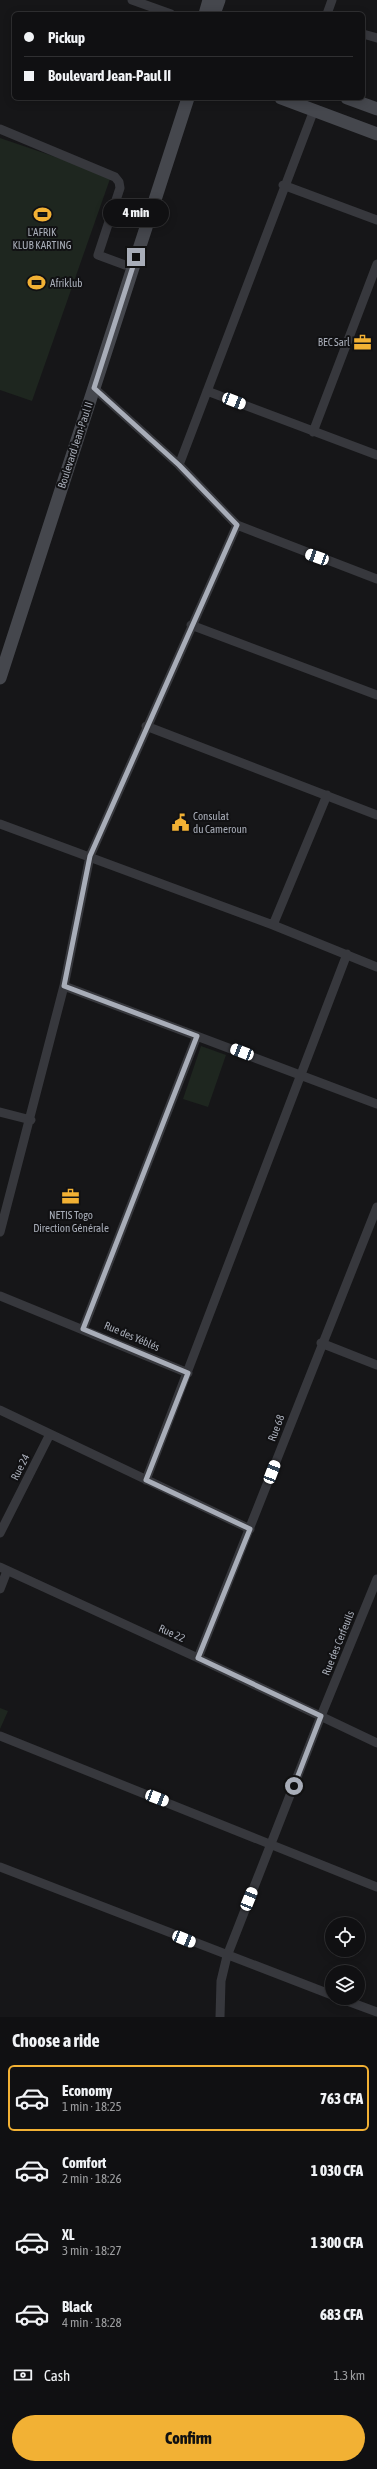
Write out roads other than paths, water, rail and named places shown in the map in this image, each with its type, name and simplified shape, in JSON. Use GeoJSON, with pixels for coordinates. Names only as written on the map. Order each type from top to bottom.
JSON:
{"type":"FeatureCollection","features":[{"type":"Feature","properties":{"kind":"main road"},"geometry":{"type":"LineString","coordinates":[[206,12],[210,0]]}},
{"type":"Feature","properties":{"kind":"main road"},"geometry":{"type":"LineString","coordinates":[[215,12],[219,0]]}},
{"type":"Feature","properties":{"kind":"main road","name":"Boulevard Jean-Paul II"},"geometry":{"type":"LineString","coordinates":[[0,656],[178,100]]}},
{"type":"Feature","properties":{"kind":"main road","name":"Boulevard Jean-Paul II"},"geometry":{"type":"LineString","coordinates":[[0,678],[187,100]]}},
{"type":"Feature","properties":{"kind":"main road"},"geometry":{"type":"LineString","coordinates":[[286,100],[377,134]]}},
{"type":"Feature","properties":{"kind":"main road"},"geometry":{"type":"LineString","coordinates":[[352,100],[377,109]]}},
{"type":"Feature","properties":{"kind":"street"},"geometry":{"type":"LineString","coordinates":[[132,0],[165,12]]}},
{"type":"Feature","properties":{"kind":"street"},"geometry":{"type":"LineString","coordinates":[[328,12],[332,0]]}},
{"type":"Feature","properties":{"kind":"street"},"geometry":{"type":"LineString","coordinates":[[365,35],[377,38]]}},
{"type":"Feature","properties":{"kind":"street"},"geometry":{"type":"LineString","coordinates":[[179,465],[283,185],[314,110]]}},
{"type":"Feature","properties":{"kind":"street"},"geometry":{"type":"LineString","coordinates":[[0,129],[115,177],[119,182],[120,188],[98,255],[125,265]]}},
{"type":"Feature","properties":{"kind":"street"},"geometry":{"type":"LineString","coordinates":[[283,185],[377,220]]}},
{"type":"Feature","properties":{"kind":"street"},"geometry":{"type":"LineString","coordinates":[[313,432],[377,264]]}},
{"type":"Feature","properties":{"kind":"street"},"geometry":{"type":"LineString","coordinates":[[94,388],[179,465],[237,525],[377,579]]}},
{"type":"Feature","properties":{"kind":"street"},"geometry":{"type":"LineString","coordinates":[[207,391],[377,455]]}},
{"type":"Feature","properties":{"kind":"street"},"geometry":{"type":"LineString","coordinates":[[0,1232],[31,1120],[64,986],[90,856],[146,726],[237,525]]}},
{"type":"Feature","properties":{"kind":"street"},"geometry":{"type":"LineString","coordinates":[[191,625],[377,695]]}},
{"type":"Feature","properties":{"kind":"street"},"geometry":{"type":"LineString","coordinates":[[146,726],[377,815]]}},
{"type":"Feature","properties":{"kind":"street"},"geometry":{"type":"LineString","coordinates":[[273,925],[327,795]]}},
{"type":"Feature","properties":{"kind":"street"},"geometry":{"type":"LineString","coordinates":[[0,824],[90,856],[273,925],[377,967]]}},
{"type":"Feature","properties":{"kind":"street"},"geometry":{"type":"LineString","coordinates":[[146,1480],[347,954]]}},
{"type":"Feature","properties":{"kind":"street"},"geometry":{"type":"LineString","coordinates":[[64,986],[301,1074],[377,1104]]}},
{"type":"Feature","properties":{"kind":"street"},"geometry":{"type":"LineString","coordinates":[[83,1329],[197,1036]]}},
{"type":"Feature","properties":{"kind":"street"},"geometry":{"type":"LineString","coordinates":[[0,1112],[31,1120]]}},
{"type":"Feature","properties":{"kind":"street","name":"Rue 68"},"geometry":{"type":"LineString","coordinates":[[198,1658],[250,1529],[321,1343],[374,1224],[377,1207]]}},
{"type":"Feature","properties":{"kind":"street","name":"Rue des Yéblés"},"geometry":{"type":"LineString","coordinates":[[0,1296],[188,1373]]}},
{"type":"Feature","properties":{"kind":"street"},"geometry":{"type":"LineString","coordinates":[[321,1343],[377,1365]]}},
{"type":"Feature","properties":{"kind":"street"},"geometry":{"type":"LineString","coordinates":[[0,1410],[250,1529]]}},
{"type":"Feature","properties":{"kind":"street","name":"Rue 24"},"geometry":{"type":"LineString","coordinates":[[0,1533],[50,1434]]}},
{"type":"Feature","properties":{"kind":"street"},"geometry":{"type":"LineString","coordinates":[[0,1589],[3,1569]]}},
{"type":"Feature","properties":{"kind":"street","name":"Rue 22"},"geometry":{"type":"LineString","coordinates":[[3,1569],[198,1658],[377,1743]]}},
{"type":"Feature","properties":{"kind":"street","name":"Rue des Cerfeuils"},"geometry":{"type":"LineString","coordinates":[[220,2017],[221,1980],[227,1956],[321,1716],[377,1579]]}},
{"type":"Feature","properties":{"kind":"street"},"geometry":{"type":"LineString","coordinates":[[368,1601],[377,1604]]}},
{"type":"Feature","properties":{"kind":"street"},"geometry":{"type":"LineString","coordinates":[[0,1736],[272,1843],[377,1887]]}},
{"type":"Feature","properties":{"kind":"street"},"geometry":{"type":"LineString","coordinates":[[0,1867],[227,1956],[325,1992]]}},
{"type":"Feature","properties":{"kind":"street"},"geometry":{"type":"LineString","coordinates":[[358,2005],[377,2012]]}},
{"type":"Feature","properties":{"kind":"place","name":"L'AFRIK KLUB KARTING"},"geometry":{"type":"Point","coordinates":[42,214]}},
{"type":"Feature","properties":{"kind":"place","name":"Afriklub"},"geometry":{"type":"Point","coordinates":[37,283]}},
{"type":"Feature","properties":{"kind":"place","name":"BEC Sarl"},"geometry":{"type":"Point","coordinates":[363,342]}},
{"type":"Feature","properties":{"kind":"place","name":"Consulat du Cameroun"},"geometry":{"type":"Point","coordinates":[180,822]}},
{"type":"Feature","properties":{"kind":"place","name":"NETIS Togo Direction Générale"},"geometry":{"type":"Point","coordinates":[71,1197]}}]}
